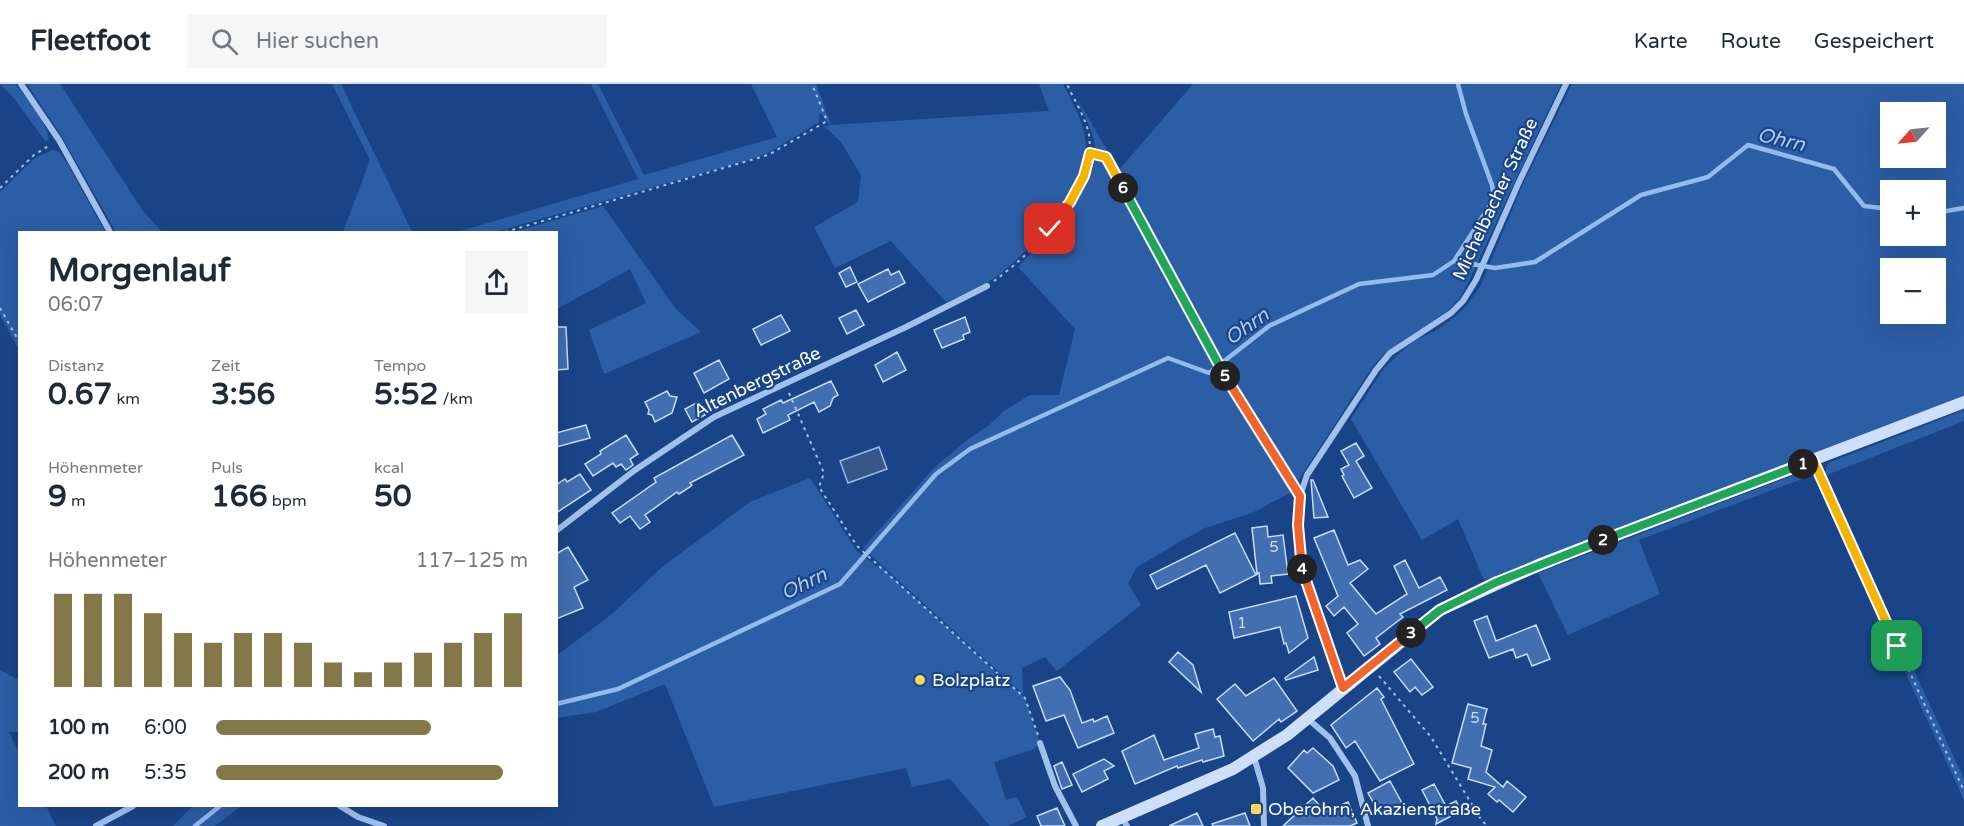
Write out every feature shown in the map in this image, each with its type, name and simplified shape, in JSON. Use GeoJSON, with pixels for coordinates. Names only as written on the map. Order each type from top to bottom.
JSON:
{"type":"FeatureCollection","features":[{"type":"Feature","properties":{"kind":"main road"},"geometry":{"type":"LineString","coordinates":[[1102,826],[1124,822],[1254,758],[1440,610],[1543,563],[1964,402]]}},
{"type":"Feature","properties":{"kind":"street"},"geometry":{"type":"LineString","coordinates":[[21,84],[59,140],[109,231]]}},
{"type":"Feature","properties":{"kind":"street","name":"Michelbacher Straße"},"geometry":{"type":"LineString","coordinates":[[1343,688],[1302,568],[1298,525],[1300,496],[1307,475],[1376,370],[1390,353],[1451,313],[1463,301],[1476,280],[1519,182],[1566,84]]}},
{"type":"Feature","properties":{"kind":"street","name":"Altenbergstraße"},"geometry":{"type":"LineString","coordinates":[[558,529],[635,470],[714,417],[896,332],[987,286]]}},
{"type":"Feature","properties":{"kind":"street"},"geometry":{"type":"LineString","coordinates":[[1307,718],[1330,738],[1355,776],[1368,826]]}},
{"type":"Feature","properties":{"kind":"street"},"geometry":{"type":"LineString","coordinates":[[1040,743],[1055,786],[1076,826]]}},
{"type":"Feature","properties":{"kind":"street"},"geometry":{"type":"LineString","coordinates":[[1254,758],[1263,788],[1264,826]]}},
{"type":"Feature","properties":{"kind":"street"},"geometry":{"type":"LineString","coordinates":[[96,826],[131,807]]}},
{"type":"Feature","properties":{"kind":"street"},"geometry":{"type":"LineString","coordinates":[[342,807],[358,817],[384,826]]}},
{"type":"Feature","properties":{"kind":"path"},"geometry":{"type":"LineString","coordinates":[[508,231],[768,155],[827,121],[812,84]]}},
{"type":"Feature","properties":{"kind":"path"},"geometry":{"type":"LineString","coordinates":[[987,286],[1016,265],[1050,229],[1070,202],[1084,176],[1090,153],[1088,132],[1067,84]]}},
{"type":"Feature","properties":{"kind":"path"},"geometry":{"type":"LineString","coordinates":[[0,188],[34,155],[59,140]]}},
{"type":"Feature","properties":{"kind":"path"},"geometry":{"type":"LineString","coordinates":[[1090,153],[1106,157],[1227,380],[1300,496]]}},
{"type":"Feature","properties":{"kind":"path"},"geometry":{"type":"LineString","coordinates":[[0,308],[18,340]]}},
{"type":"Feature","properties":{"kind":"path"},"geometry":{"type":"LineString","coordinates":[[784,383],[824,473],[819,487],[857,546],[1025,698],[1040,743]]}},
{"type":"Feature","properties":{"kind":"path"},"geometry":{"type":"LineString","coordinates":[[1813,460],[1964,791]]}},
{"type":"Feature","properties":{"kind":"path"},"geometry":{"type":"LineString","coordinates":[[1370,666],[1431,737],[1482,821],[1488,826]]}},
{"type":"Feature","properties":{"kind":"shaded area"},"geometry":{"type":"Polygon","coordinates":[[[0,84],[15,84],[25,96],[43,124],[49,138],[46,142],[13,97],[0,84]]]}},
{"type":"Feature","properties":{"kind":"shaded area"},"geometry":{"type":"Polygon","coordinates":[[[27,84],[60,84],[143,211],[161,231],[115,231],[62,137],[27,84]]]}},
{"type":"Feature","properties":{"kind":"shaded area"},"geometry":{"type":"Polygon","coordinates":[[[332,84],[341,84],[412,231],[343,231],[370,160],[332,84]]]}},
{"type":"Feature","properties":{"kind":"shaded area"},"geometry":{"type":"Polygon","coordinates":[[[591,84],[598,84],[644,175],[777,137],[751,84],[816,84],[831,125],[1049,111],[1039,84],[1063,84],[1081,123],[1086,148],[1083,166],[1076,185],[1035,241],[988,282],[946,302],[891,241],[835,268],[814,227],[858,202],[861,175],[841,142],[824,126],[830,125],[820,112],[819,122],[766,154],[745,161],[499,231],[460,231],[638,179],[591,84]]]}},
{"type":"Feature","properties":{"kind":"shaded area"},"geometry":{"type":"Polygon","coordinates":[[[1193,84],[1561,84],[1459,299],[1449,310],[1386,352],[1373,366],[1292,492],[1252,513],[1205,528],[1136,568],[1128,584],[1141,605],[1057,671],[1045,657],[1022,668],[1023,694],[863,548],[933,469],[1004,411],[1030,395],[1059,395],[1075,329],[1018,267],[1061,218],[1093,168],[1095,145],[1077,99],[1119,170],[1193,84]]]}},
{"type":"Feature","properties":{"kind":"shaded area"},"geometry":{"type":"Polygon","coordinates":[[[1572,84],[1964,84],[1964,396],[1484,580],[1458,519],[1422,540],[1351,419],[1384,368],[1412,342],[1437,330],[1456,316],[1480,287],[1523,184],[1572,84]]]}},
{"type":"Feature","properties":{"kind":"shaded area"},"geometry":{"type":"Polygon","coordinates":[[[53,150],[59,152],[104,231],[18,231],[18,348],[0,315],[0,192],[35,158],[53,150]]]}},
{"type":"Feature","properties":{"kind":"shaded area"},"geometry":{"type":"Polygon","coordinates":[[[603,206],[676,309],[701,332],[604,374],[589,330],[646,303],[630,269],[558,308],[558,231],[517,231],[603,206]]]}},
{"type":"Feature","properties":{"kind":"shaded area"},"geometry":{"type":"Polygon","coordinates":[[[1964,410],[1964,421],[1824,476],[1828,463],[1964,410]]]}},
{"type":"Feature","properties":{"kind":"shaded area"},"geometry":{"type":"Polygon","coordinates":[[[879,447],[887,469],[848,483],[840,461],[879,447]]]}},
{"type":"Feature","properties":{"kind":"shaded area"},"geometry":{"type":"Polygon","coordinates":[[[1804,471],[1813,475],[1639,540],[1660,594],[1568,635],[1538,573],[1804,471]]]}},
{"type":"Feature","properties":{"kind":"shaded area"},"geometry":{"type":"Polygon","coordinates":[[[810,478],[856,550],[877,567],[879,565],[1025,698],[1040,743],[1034,749],[994,762],[1006,800],[1017,797],[1027,817],[1008,826],[990,826],[950,779],[912,787],[906,768],[714,807],[665,684],[596,712],[558,718],[558,654],[612,614],[662,567],[750,502],[810,478]]]}},
{"type":"Feature","properties":{"kind":"shaded area"},"geometry":{"type":"Polygon","coordinates":[[[1869,572],[1964,779],[1964,800],[1861,576],[1869,572]]]}},
{"type":"Feature","properties":{"kind":"shaded area"},"geometry":{"type":"Polygon","coordinates":[[[0,670],[18,679],[18,732],[9,732],[18,751],[18,807],[46,807],[56,826],[0,826],[0,670]]]}},
{"type":"Feature","properties":{"kind":"shaded area"},"geometry":{"type":"Polygon","coordinates":[[[192,807],[240,807],[215,826],[173,826],[192,807]]]}},
{"type":"Feature","properties":{"kind":"building"},"geometry":{"type":"Polygon","coordinates":[[[850,267],[857,282],[846,287],[839,273],[850,267]]]}},
{"type":"Feature","properties":{"kind":"building"},"geometry":{"type":"Polygon","coordinates":[[[888,269],[891,275],[899,271],[905,283],[868,302],[858,284],[888,269]]]}},
{"type":"Feature","properties":{"kind":"building"},"geometry":{"type":"Polygon","coordinates":[[[856,310],[864,325],[847,334],[839,318],[856,310]]]}},
{"type":"Feature","properties":{"kind":"building"},"geometry":{"type":"Polygon","coordinates":[[[781,315],[790,331],[761,345],[753,329],[781,315]]]}},
{"type":"Feature","properties":{"kind":"building"},"geometry":{"type":"Polygon","coordinates":[[[965,317],[970,332],[963,335],[964,339],[942,348],[934,330],[965,317]]]}},
{"type":"Feature","properties":{"kind":"building"},"geometry":{"type":"Polygon","coordinates":[[[558,327],[566,327],[568,369],[558,370],[558,327]]]}},
{"type":"Feature","properties":{"kind":"building"},"geometry":{"type":"Polygon","coordinates":[[[897,352],[906,370],[883,382],[875,365],[897,352]]]}},
{"type":"Feature","properties":{"kind":"building"},"geometry":{"type":"Polygon","coordinates":[[[719,360],[729,379],[704,393],[694,373],[719,360]]]}},
{"type":"Feature","properties":{"kind":"building"},"geometry":{"type":"Polygon","coordinates":[[[831,381],[838,395],[833,398],[830,406],[819,412],[814,402],[788,415],[790,420],[763,433],[757,419],[766,414],[763,409],[781,400],[783,403],[831,381]]]}},
{"type":"Feature","properties":{"kind":"building"},"geometry":{"type":"Polygon","coordinates":[[[667,391],[670,396],[677,397],[672,413],[655,422],[652,415],[648,414],[649,410],[645,402],[667,391]]]}},
{"type":"Feature","properties":{"kind":"building"},"geometry":{"type":"Polygon","coordinates":[[[698,402],[705,415],[692,422],[685,409],[698,402]]]}},
{"type":"Feature","properties":{"kind":"building"},"geometry":{"type":"Polygon","coordinates":[[[586,425],[590,438],[558,446],[558,432],[586,425]]]}},
{"type":"Feature","properties":{"kind":"building"},"geometry":{"type":"Polygon","coordinates":[[[626,435],[638,454],[630,459],[633,465],[626,470],[621,464],[616,467],[613,463],[593,476],[585,464],[601,454],[600,451],[626,435]]]}},
{"type":"Feature","properties":{"kind":"building"},"geometry":{"type":"Polygon","coordinates":[[[732,435],[744,455],[690,483],[692,485],[690,487],[679,494],[677,492],[645,515],[650,522],[640,529],[630,516],[620,523],[612,513],[656,482],[654,478],[732,435]]]}},
{"type":"Feature","properties":{"kind":"building"},"geometry":{"type":"Polygon","coordinates":[[[1356,443],[1364,456],[1356,461],[1372,488],[1354,498],[1342,476],[1344,475],[1341,469],[1349,465],[1341,451],[1356,443]]]}},
{"type":"Feature","properties":{"kind":"building"},"geometry":{"type":"Polygon","coordinates":[[[580,474],[591,490],[558,512],[558,484],[565,479],[567,482],[580,474]]]}},
{"type":"Feature","properties":{"kind":"building"},"geometry":{"type":"Polygon","coordinates":[[[1311,480],[1313,480],[1328,517],[1314,518],[1311,480]]]}},
{"type":"Feature","properties":{"kind":"building"},"geometry":{"type":"Polygon","coordinates":[[[1267,526],[1268,537],[1283,535],[1288,574],[1271,576],[1272,583],[1260,584],[1252,528],[1267,526]]]}},
{"type":"Feature","properties":{"kind":"building"},"geometry":{"type":"Polygon","coordinates":[[[1334,530],[1348,565],[1360,560],[1368,569],[1350,583],[1376,614],[1407,594],[1394,566],[1405,560],[1419,588],[1440,577],[1447,590],[1400,614],[1403,617],[1376,638],[1380,644],[1364,656],[1347,633],[1358,624],[1344,607],[1334,616],[1326,606],[1338,596],[1314,538],[1334,530]]]}},
{"type":"Feature","properties":{"kind":"building"},"geometry":{"type":"Polygon","coordinates":[[[1235,533],[1256,575],[1220,593],[1206,565],[1157,589],[1150,575],[1235,533]]]}},
{"type":"Feature","properties":{"kind":"building"},"geometry":{"type":"Polygon","coordinates":[[[568,547],[588,580],[574,587],[583,608],[558,618],[558,553],[568,547]]]}},
{"type":"Feature","properties":{"kind":"building"},"geometry":{"type":"Polygon","coordinates":[[[1296,596],[1308,638],[1289,653],[1280,627],[1234,638],[1229,612],[1296,596]]]}},
{"type":"Feature","properties":{"kind":"building"},"geometry":{"type":"Polygon","coordinates":[[[1487,616],[1496,641],[1536,625],[1550,659],[1532,666],[1527,654],[1516,658],[1513,649],[1489,658],[1474,621],[1487,616]]]}},
{"type":"Feature","properties":{"kind":"building"},"geometry":{"type":"Polygon","coordinates":[[[1178,652],[1193,665],[1201,692],[1169,662],[1178,652]]]}},
{"type":"Feature","properties":{"kind":"building"},"geometry":{"type":"Polygon","coordinates":[[[1314,657],[1318,670],[1286,680],[1285,678],[1314,657]]]}},
{"type":"Feature","properties":{"kind":"building"},"geometry":{"type":"Polygon","coordinates":[[[1411,659],[1433,687],[1422,695],[1415,687],[1410,692],[1394,672],[1411,659]]]}},
{"type":"Feature","properties":{"kind":"building"},"geometry":{"type":"Polygon","coordinates":[[[1060,677],[1070,690],[1082,723],[1093,719],[1094,722],[1107,716],[1114,733],[1078,748],[1064,715],[1046,721],[1033,686],[1060,677]]]}},
{"type":"Feature","properties":{"kind":"building"},"geometry":{"type":"Polygon","coordinates":[[[1274,678],[1297,711],[1281,722],[1279,719],[1253,741],[1217,699],[1235,684],[1246,696],[1274,678]]]}},
{"type":"Feature","properties":{"kind":"building"},"geometry":{"type":"Polygon","coordinates":[[[1377,688],[1384,697],[1381,699],[1414,764],[1380,781],[1355,741],[1346,748],[1331,725],[1377,688]]]}},
{"type":"Feature","properties":{"kind":"building"},"geometry":{"type":"Polygon","coordinates":[[[1468,704],[1487,709],[1481,746],[1492,750],[1486,772],[1503,787],[1507,781],[1526,797],[1513,812],[1488,794],[1495,787],[1468,779],[1471,768],[1452,763],[1468,704]]]}},
{"type":"Feature","properties":{"kind":"building"},"geometry":{"type":"Polygon","coordinates":[[[1213,729],[1215,737],[1220,736],[1224,756],[1178,768],[1177,766],[1135,784],[1122,751],[1154,735],[1164,760],[1199,748],[1195,734],[1213,729]]]}},
{"type":"Feature","properties":{"kind":"building"},"geometry":{"type":"Polygon","coordinates":[[[1313,748],[1333,766],[1339,780],[1313,793],[1288,768],[1304,750],[1307,753],[1313,748]]]}},
{"type":"Feature","properties":{"kind":"building"},"geometry":{"type":"Polygon","coordinates":[[[1104,759],[1114,766],[1104,771],[1108,779],[1082,792],[1073,774],[1104,759]]]}},
{"type":"Feature","properties":{"kind":"building"},"geometry":{"type":"Polygon","coordinates":[[[1062,762],[1072,785],[1062,789],[1054,766],[1062,762]]]}},
{"type":"Feature","properties":{"kind":"building"},"geometry":{"type":"Polygon","coordinates":[[[1390,781],[1403,805],[1381,816],[1368,793],[1390,781]]]}},
{"type":"Feature","properties":{"kind":"building"},"geometry":{"type":"Polygon","coordinates":[[[1434,784],[1446,806],[1456,801],[1461,811],[1436,824],[1437,819],[1422,790],[1434,784]]]}},
{"type":"Feature","properties":{"kind":"building"},"geometry":{"type":"Polygon","coordinates":[[[1313,798],[1325,812],[1348,802],[1357,823],[1350,826],[1283,826],[1313,798]]]}},
{"type":"Feature","properties":{"kind":"building"},"geometry":{"type":"Polygon","coordinates":[[[1057,808],[1065,826],[1041,826],[1037,816],[1057,808]]]}},
{"type":"Feature","properties":{"kind":"building"},"geometry":{"type":"Polygon","coordinates":[[[1197,813],[1203,826],[1169,826],[1197,813]]]}},
{"type":"Feature","properties":{"kind":"building"},"geometry":{"type":"Polygon","coordinates":[[[1245,813],[1250,826],[1213,826],[1212,824],[1245,813]]]}},
{"type":"Feature","properties":{"kind":"waterway"},"geometry":{"type":"LineString","coordinates":[[1454,261],[1494,199],[1492,185],[1466,114],[1458,84]]}},
{"type":"Feature","properties":{"kind":"waterway","name":"Ohrn"},"geometry":{"type":"LineString","coordinates":[[558,704],[618,689],[840,584],[936,474],[970,449],[1168,358],[1209,373],[1269,326],[1359,284],[1433,275],[1454,261],[1495,268],[1535,262],[1641,195],[1708,177],[1748,145],[1834,169],[1864,206],[1880,208]]}},
{"type":"Feature","properties":{"kind":"waterway","name":"Ohrn"},"geometry":{"type":"LineString","coordinates":[[1946,211],[1964,208]]}},
{"type":"Feature","properties":{"kind":"waterway","name":"Ohrn"},"geometry":{"type":"LineString","coordinates":[[195,826],[219,807]]}},
{"type":"Feature","properties":{"kind":"place","name":"Bolzplatz"},"geometry":{"type":"Point","coordinates":[920,680]}},
{"type":"Feature","properties":{"kind":"place","name":"Oberohrn, Akazienstraße"},"geometry":{"type":"Point","coordinates":[1256,809]}},
{"type":"Feature","properties":{"kind":"route"},"geometry":{"type":"LineString","coordinates":[[1050,229],[1070,202],[1084,176],[1090,153],[1106,157],[1227,380],[1300,496],[1298,525],[1302,568],[1343,688],[1440,610],[1497,582],[1813,460],[1897,646]]}}]}
